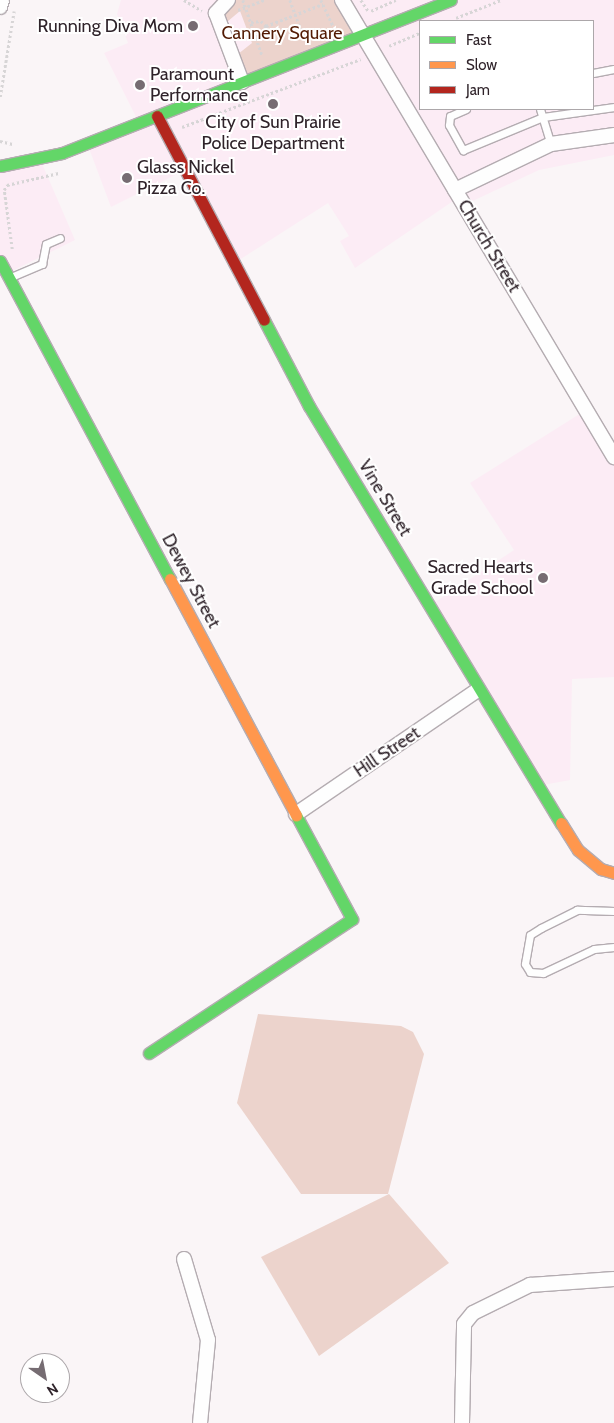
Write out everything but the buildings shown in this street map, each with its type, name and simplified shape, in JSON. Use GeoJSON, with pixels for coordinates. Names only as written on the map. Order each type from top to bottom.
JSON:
{"type":"FeatureCollection","features":[{"type":"Feature","properties":{"kind":"street"},"geometry":{"type":"LineString","coordinates":[[0,8],[2,0]]}},
{"type":"Feature","properties":{"kind":"street"},"geometry":{"type":"LineString","coordinates":[[207,0],[223,9],[236,68],[242,82]]}},
{"type":"Feature","properties":{"kind":"street","name":"Church Street"},"geometry":{"type":"LineString","coordinates":[[342,0],[364,34],[614,457]]}},
{"type":"Feature","properties":{"kind":"street"},"geometry":{"type":"LineString","coordinates":[[0,166],[62,153],[451,0]]}},
{"type":"Feature","properties":{"kind":"street","name":"Vine Street"},"geometry":{"type":"LineString","coordinates":[[157,116],[309,406],[478,690],[569,838],[586,859],[614,873]]}},
{"type":"Feature","properties":{"kind":"street"},"geometry":{"type":"LineString","coordinates":[[455,190],[551,144],[614,135]]}},
{"type":"Feature","properties":{"kind":"street","name":"Dewey Street"},"geometry":{"type":"LineString","coordinates":[[0,261],[352,919],[149,1053]]}},
{"type":"Feature","properties":{"kind":"street","name":"Hill Street"},"geometry":{"type":"LineString","coordinates":[[296,814],[478,690]]}},
{"type":"Feature","properties":{"kind":"street"},"geometry":{"type":"LineString","coordinates":[[184,1259],[208,1340],[200,1423]]}},
{"type":"Feature","properties":{"kind":"street"},"geometry":{"type":"LineString","coordinates":[[462,1423],[464,1324],[473,1313],[530,1285],[614,1279]]}},
{"type":"Feature","properties":{"kind":"lane"},"geometry":{"type":"LineString","coordinates":[[594,73],[614,70]]}},
{"type":"Feature","properties":{"kind":"lane"},"geometry":{"type":"LineString","coordinates":[[594,110],[614,107]]}},
{"type":"Feature","properties":{"kind":"lane"},"geometry":{"type":"LineString","coordinates":[[464,110],[450,116],[449,125],[463,150],[543,117],[593,110]]}},
{"type":"Feature","properties":{"kind":"lane"},"geometry":{"type":"LineString","coordinates":[[540,110],[551,144]]}},
{"type":"Feature","properties":{"kind":"lane"},"geometry":{"type":"LineString","coordinates":[[9,279],[42,264],[46,244],[60,238]]}},
{"type":"Feature","properties":{"kind":"lane"},"geometry":{"type":"LineString","coordinates":[[614,912],[577,910],[540,928],[530,936],[525,964],[530,972],[543,973],[594,949],[614,947]]}},
{"type":"Feature","properties":{"kind":"path"},"geometry":{"type":"LineString","coordinates":[[243,0],[262,57]]}},
{"type":"Feature","properties":{"kind":"path"},"geometry":{"type":"LineString","coordinates":[[223,9],[245,7],[264,0]]}},
{"type":"Feature","properties":{"kind":"path"},"geometry":{"type":"LineString","coordinates":[[290,0],[305,40]]}},
{"type":"Feature","properties":{"kind":"path"},"geometry":{"type":"LineString","coordinates":[[362,0],[367,13],[396,0]]}},
{"type":"Feature","properties":{"kind":"path"},"geometry":{"type":"LineString","coordinates":[[451,20],[501,0]]}},
{"type":"Feature","properties":{"kind":"path"},"geometry":{"type":"LineString","coordinates":[[266,26],[322,2],[334,28]]}},
{"type":"Feature","properties":{"kind":"path"},"geometry":{"type":"LineString","coordinates":[[0,97],[15,7]]}},
{"type":"Feature","properties":{"kind":"path"},"geometry":{"type":"LineString","coordinates":[[250,22],[261,21],[266,26]]}},
{"type":"Feature","properties":{"kind":"path"},"geometry":{"type":"LineString","coordinates":[[256,38],[264,34],[266,26]]}},
{"type":"Feature","properties":{"kind":"path"},"geometry":{"type":"LineString","coordinates":[[389,46],[419,33]]}},
{"type":"Feature","properties":{"kind":"path"},"geometry":{"type":"LineString","coordinates":[[182,127],[363,58]]}},
{"type":"Feature","properties":{"kind":"path"},"geometry":{"type":"LineString","coordinates":[[23,272],[9,243],[4,190],[7,185],[66,171]]}},
{"type":"Feature","properties":{"kind":"shaded area"},"geometry":{"type":"Polygon","coordinates":[[[121,0],[614,0],[614,155],[539,170],[464,205],[459,197],[355,268],[340,241],[349,236],[328,203],[236,262],[187,169],[111,207],[87,143],[139,123],[104,53],[128,43],[117,14],[121,0]]]}},
{"type":"Feature","properties":{"kind":"shaded area"},"geometry":{"type":"Polygon","coordinates":[[[40,159],[75,240],[6,274],[0,261],[0,166],[40,159]]]}},
{"type":"Feature","properties":{"kind":"shaded area","name":"Sacred Hearts Grade School"},"geometry":{"type":"Polygon","coordinates":[[[586,410],[614,457],[614,677],[572,679],[570,780],[537,786],[429,606],[514,550],[470,483],[586,410]]]}},
{"type":"Feature","properties":{"kind":"green space","name":"Cannery Square"},"geometry":{"type":"Polygon","coordinates":[[[228,0],[342,0],[364,34],[242,82],[233,58],[252,43],[240,11],[221,27],[223,2],[228,0]]]}},
{"type":"Feature","properties":{"kind":"green space"},"geometry":{"type":"Polygon","coordinates":[[[258,1014],[401,1026],[413,1032],[424,1054],[388,1194],[301,1194],[237,1103],[258,1014]]]}},
{"type":"Feature","properties":{"kind":"green space"},"geometry":{"type":"Polygon","coordinates":[[[389,1194],[449,1263],[319,1356],[261,1257],[389,1194]]]}},
{"type":"Feature","properties":{"kind":"traffic: fast"},"geometry":{"type":"LineString","coordinates":[[0,166],[62,153],[451,0]]}},
{"type":"Feature","properties":{"kind":"traffic: fast"},"geometry":{"type":"LineString","coordinates":[[0,261],[170,579]]}},
{"type":"Feature","properties":{"kind":"traffic: fast"},"geometry":{"type":"LineString","coordinates":[[264,320],[309,406],[561,823]]}},
{"type":"Feature","properties":{"kind":"traffic: fast"},"geometry":{"type":"LineString","coordinates":[[149,1053],[352,919],[296,815]]}},
{"type":"Feature","properties":{"kind":"traffic: slow"},"geometry":{"type":"LineString","coordinates":[[170,579],[296,815]]}},
{"type":"Feature","properties":{"kind":"traffic: slow"},"geometry":{"type":"LineString","coordinates":[[561,823],[578,850],[601,869],[614,873]]}},
{"type":"Feature","properties":{"kind":"traffic: jam"},"geometry":{"type":"LineString","coordinates":[[157,116],[264,320]]}},
{"type":"Feature","properties":{"kind":"place","name":"Running Diva Mom"},"geometry":{"type":"Point","coordinates":[193,26]}},
{"type":"Feature","properties":{"kind":"place","name":"Paramount Performance"},"geometry":{"type":"Point","coordinates":[140,85]}},
{"type":"Feature","properties":{"kind":"place","name":"City of Sun Prairie Police Department"},"geometry":{"type":"Point","coordinates":[273,104]}},
{"type":"Feature","properties":{"kind":"place","name":"Glasss Nickel Pizza Co."},"geometry":{"type":"Point","coordinates":[127,178]}},
{"type":"Feature","properties":{"kind":"place","name":"Sacred Hearts Grade School"},"geometry":{"type":"Point","coordinates":[543,578]}}]}
